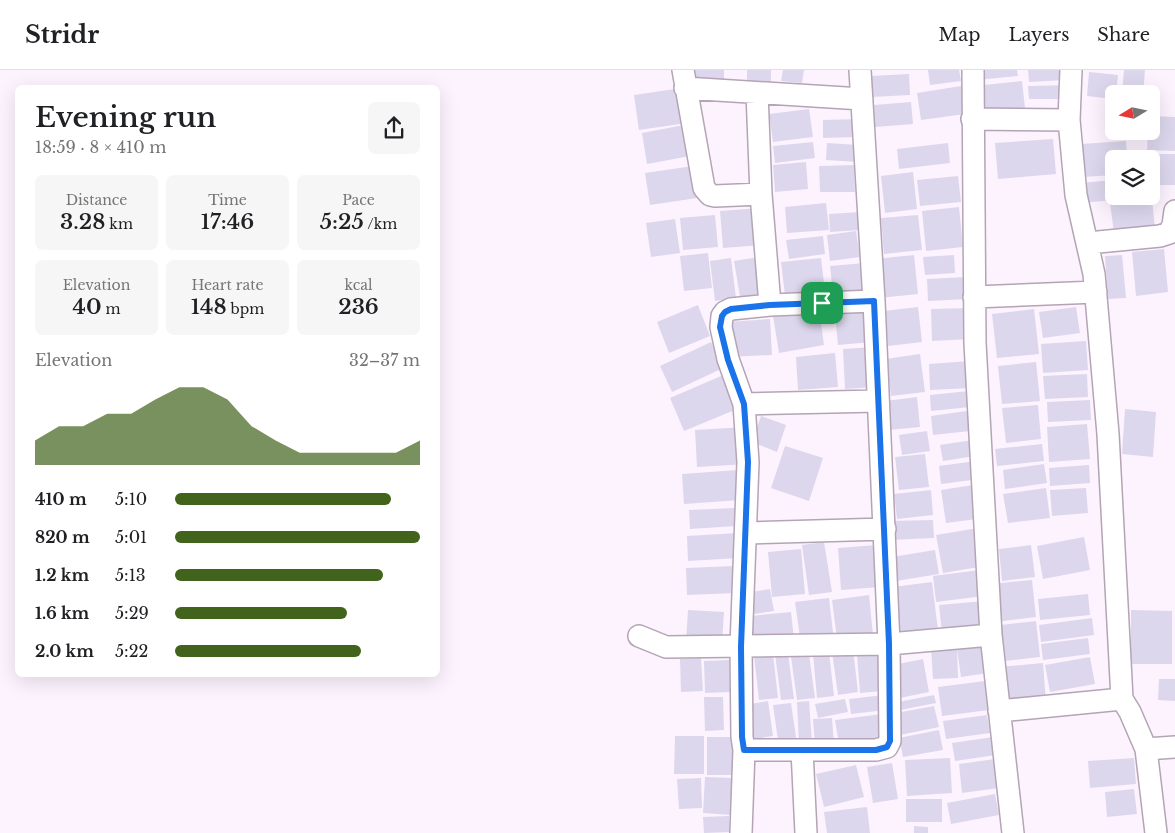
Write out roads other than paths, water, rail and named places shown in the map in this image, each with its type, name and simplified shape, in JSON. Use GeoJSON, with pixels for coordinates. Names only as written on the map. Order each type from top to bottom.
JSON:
{"type":"FeatureCollection","features":[{"type":"Feature","properties":{"kind":"street"},"geometry":{"type":"LineString","coordinates":[[744,750],[876,750],[887,747],[891,732],[885,529],[860,70]]}},
{"type":"Feature","properties":{"kind":"street"},"geometry":{"type":"LineString","coordinates":[[973,70],[975,343],[991,635],[1013,833]]}},
{"type":"Feature","properties":{"kind":"street"},"geometry":{"type":"LineString","coordinates":[[1071,70],[1069,120],[1076,195],[1094,274],[1108,434],[1122,699],[1130,712],[1146,749],[1156,833]]}},
{"type":"Feature","properties":{"kind":"street"},"geometry":{"type":"LineString","coordinates":[[761,194],[715,196],[710,195],[704,188],[684,79],[757,93],[862,100]]}},
{"type":"Feature","properties":{"kind":"street"},"geometry":{"type":"LineString","coordinates":[[757,93],[761,194],[770,305]]}},
{"type":"Feature","properties":{"kind":"street"},"geometry":{"type":"LineString","coordinates":[[972,119],[1069,120]]}},
{"type":"Feature","properties":{"kind":"street"},"geometry":{"type":"LineString","coordinates":[[1088,243],[1160,236],[1169,233],[1173,225],[1175,212]]}},
{"type":"Feature","properties":{"kind":"street"},"geometry":{"type":"LineString","coordinates":[[974,297],[1096,292]]}},
{"type":"Feature","properties":{"kind":"street"},"geometry":{"type":"LineString","coordinates":[[741,833],[744,750],[742,737],[741,647],[748,462],[744,404],[728,360],[721,321],[725,312],[731,309],[770,305],[874,301]]}},
{"type":"Feature","properties":{"kind":"street"},"geometry":{"type":"LineString","coordinates":[[744,404],[878,401]]}},
{"type":"Feature","properties":{"kind":"street"},"geometry":{"type":"LineString","coordinates":[[746,533],[885,529]]}},
{"type":"Feature","properties":{"kind":"street"},"geometry":{"type":"LineString","coordinates":[[639,636],[666,647],[741,647],[889,644],[991,635]]}},
{"type":"Feature","properties":{"kind":"street"},"geometry":{"type":"LineString","coordinates":[[999,711],[1122,699]]}},
{"type":"Feature","properties":{"kind":"street"},"geometry":{"type":"LineString","coordinates":[[1146,749],[1175,746]]}},
{"type":"Feature","properties":{"kind":"street"},"geometry":{"type":"LineString","coordinates":[[802,750],[806,833]]}}]}
